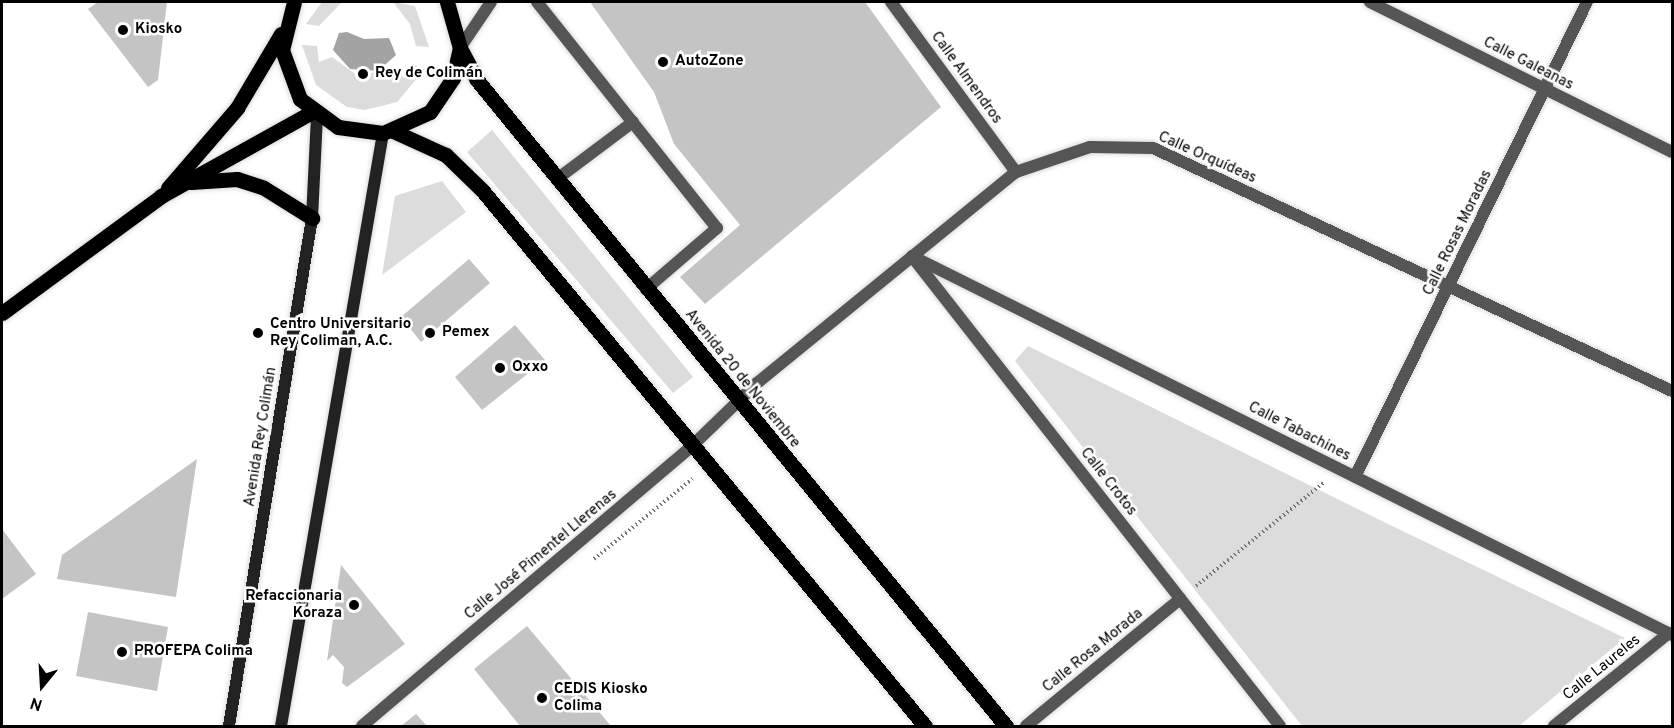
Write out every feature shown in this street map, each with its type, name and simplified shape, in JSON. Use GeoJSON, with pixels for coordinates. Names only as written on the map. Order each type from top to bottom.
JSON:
{"type":"FeatureCollection","features":[{"type":"Feature","properties":{"kind":"main road"},"geometry":{"type":"LineString","coordinates":[[161,196],[237,108],[283,32],[294,2]]}},
{"type":"Feature","properties":{"kind":"main road"},"geometry":{"type":"LineString","coordinates":[[388,132],[429,112],[444,96],[460,48],[455,20],[447,2]]}},
{"type":"Feature","properties":{"kind":"main road"},"geometry":{"type":"LineString","coordinates":[[283,32],[284,68],[315,114],[360,133],[388,132],[447,155],[483,190],[925,726]]}},
{"type":"Feature","properties":{"kind":"main road","name":"Avenida 20 de Noviembre"},"geometry":{"type":"LineString","coordinates":[[460,48],[477,80],[736,401],[1006,726]]}},
{"type":"Feature","properties":{"kind":"main road"},"geometry":{"type":"LineString","coordinates":[[2,313],[161,196],[315,114]]}},
{"type":"Feature","properties":{"kind":"main road","name":"Avenida Rey Colimán"},"geometry":{"type":"LineString","coordinates":[[229,726],[312,218],[315,114]]}},
{"type":"Feature","properties":{"kind":"main road"},"geometry":{"type":"LineString","coordinates":[[281,726],[388,132]]}},
{"type":"Feature","properties":{"kind":"main road"},"geometry":{"type":"LineString","coordinates":[[185,183],[237,179],[264,188],[312,218]]}},
{"type":"Feature","properties":{"kind":"street"},"geometry":{"type":"LineString","coordinates":[[454,2],[455,20]]}},
{"type":"Feature","properties":{"kind":"street"},"geometry":{"type":"LineString","coordinates":[[460,48],[490,2]]}},
{"type":"Feature","properties":{"kind":"street"},"geometry":{"type":"LineString","coordinates":[[537,2],[717,228],[646,289]]}},
{"type":"Feature","properties":{"kind":"street","name":"Calle Almendros"},"geometry":{"type":"LineString","coordinates":[[891,2],[1016,172]]}},
{"type":"Feature","properties":{"kind":"street","name":"Calle Galeanas"},"geometry":{"type":"LineString","coordinates":[[1370,2],[1672,152]]}},
{"type":"Feature","properties":{"kind":"street","name":"Calle Rosas Moradas"},"geometry":{"type":"LineString","coordinates":[[1355,477],[1587,2]]}},
{"type":"Feature","properties":{"kind":"street"},"geometry":{"type":"LineString","coordinates":[[557,179],[633,122]]}},
{"type":"Feature","properties":{"kind":"street","name":"Calle Orquídeas"},"geometry":{"type":"LineString","coordinates":[[736,401],[1016,172],[1090,147],[1153,148],[1672,391]]}},
{"type":"Feature","properties":{"kind":"street","name":"Calle Tabachines"},"geometry":{"type":"LineString","coordinates":[[912,256],[1671,634]]}},
{"type":"Feature","properties":{"kind":"street","name":"Calle Crotos"},"geometry":{"type":"LineString","coordinates":[[912,256],[1280,726]]}},
{"type":"Feature","properties":{"kind":"street","name":"Calle José Pimentel Llerenas"},"geometry":{"type":"LineString","coordinates":[[362,726],[693,445],[736,401]]}},
{"type":"Feature","properties":{"kind":"street","name":"Calle Rosa Morada"},"geometry":{"type":"LineString","coordinates":[[1026,726],[1180,599]]}},
{"type":"Feature","properties":{"kind":"street","name":"Calle Laureles"},"geometry":{"type":"LineString","coordinates":[[1554,726],[1671,634]]}},
{"type":"Feature","properties":{"kind":"path"},"geometry":{"type":"LineString","coordinates":[[1180,599],[1340,469]]}},
{"type":"Feature","properties":{"kind":"shaded area"},"geometry":{"type":"Polygon","coordinates":[[[322,2],[342,2],[319,26],[306,24],[322,2]]]}},
{"type":"Feature","properties":{"kind":"shaded area"},"geometry":{"type":"Polygon","coordinates":[[[393,2],[415,6],[429,47],[416,46],[410,24],[393,2]]]}},
{"type":"Feature","properties":{"kind":"shaded area"},"geometry":{"type":"Polygon","coordinates":[[[347,32],[364,39],[389,38],[396,55],[378,71],[350,69],[333,50],[339,33],[347,32]]]}},
{"type":"Feature","properties":{"kind":"shaded area"},"geometry":{"type":"Polygon","coordinates":[[[302,45],[317,46],[319,62],[332,57],[358,76],[392,68],[404,78],[412,64],[425,69],[397,102],[365,110],[347,107],[316,85],[302,45]]]}},
{"type":"Feature","properties":{"kind":"shaded area"},"geometry":{"type":"Polygon","coordinates":[[[492,130],[693,377],[673,393],[467,152],[492,130]]]}},
{"type":"Feature","properties":{"kind":"shaded area"},"geometry":{"type":"Polygon","coordinates":[[[442,181],[466,212],[382,275],[395,196],[442,181]]]}},
{"type":"Feature","properties":{"kind":"shaded area"},"geometry":{"type":"Polygon","coordinates":[[[1028,346],[1625,638],[1519,726],[1302,726],[1015,361],[1028,346]]]}},
{"type":"Feature","properties":{"kind":"building"},"geometry":{"type":"Polygon","coordinates":[[[98,2],[167,2],[158,80],[148,87],[88,9],[98,2]]]}},
{"type":"Feature","properties":{"kind":"building"},"geometry":{"type":"Polygon","coordinates":[[[590,2],[865,2],[941,107],[705,304],[680,277],[740,225],[674,144],[654,92],[590,2]]]}},
{"type":"Feature","properties":{"kind":"building"},"geometry":{"type":"Polygon","coordinates":[[[469,259],[490,283],[421,342],[401,317],[469,259]]]}},
{"type":"Feature","properties":{"kind":"building","name":"Oxxo"},"geometry":{"type":"Polygon","coordinates":[[[515,325],[545,360],[482,410],[455,377],[515,325]]]}},
{"type":"Feature","properties":{"kind":"building"},"geometry":{"type":"Polygon","coordinates":[[[197,459],[176,597],[57,579],[62,555],[197,459]]]}},
{"type":"Feature","properties":{"kind":"building"},"geometry":{"type":"Polygon","coordinates":[[[2,529],[36,574],[2,599],[2,529]]]}},
{"type":"Feature","properties":{"kind":"building","name":"Refaccionaria Koraza"},"geometry":{"type":"Polygon","coordinates":[[[341,565],[405,644],[347,687],[342,683],[344,667],[333,655],[327,661],[341,565]]]}},
{"type":"Feature","properties":{"kind":"building","name":"PROFEPA Colima"},"geometry":{"type":"Polygon","coordinates":[[[88,612],[168,627],[157,691],[76,676],[88,612]]]}},
{"type":"Feature","properties":{"kind":"building","name":"CEDIS Kiosko Colima"},"geometry":{"type":"Polygon","coordinates":[[[527,626],[611,726],[520,726],[474,669],[527,626]]]}},
{"type":"Feature","properties":{"kind":"building"},"geometry":{"type":"Polygon","coordinates":[[[416,714],[427,726],[401,726],[416,714]]]}},
{"type":"Feature","properties":{"kind":"place","name":"Kiosko"},"geometry":{"type":"Point","coordinates":[123,30]}},
{"type":"Feature","properties":{"kind":"place","name":"AutoZone"},"geometry":{"type":"Point","coordinates":[663,62]}},
{"type":"Feature","properties":{"kind":"place","name":"Rey de Colimán"},"geometry":{"type":"Point","coordinates":[363,74]}},
{"type":"Feature","properties":{"kind":"place","name":"Centro Universitario Rey Coliman, A.C."},"geometry":{"type":"Point","coordinates":[258,333]}},
{"type":"Feature","properties":{"kind":"place","name":"Pemex"},"geometry":{"type":"Point","coordinates":[430,333]}},
{"type":"Feature","properties":{"kind":"place","name":"Oxxo"},"geometry":{"type":"Point","coordinates":[500,368]}},
{"type":"Feature","properties":{"kind":"place","name":"Refaccionaria Koraza"},"geometry":{"type":"Point","coordinates":[354,605]}},
{"type":"Feature","properties":{"kind":"place","name":"PROFEPA Colima"},"geometry":{"type":"Point","coordinates":[122,652]}},
{"type":"Feature","properties":{"kind":"place","name":"CEDIS Kiosko Colima"},"geometry":{"type":"Point","coordinates":[542,698]}}]}
